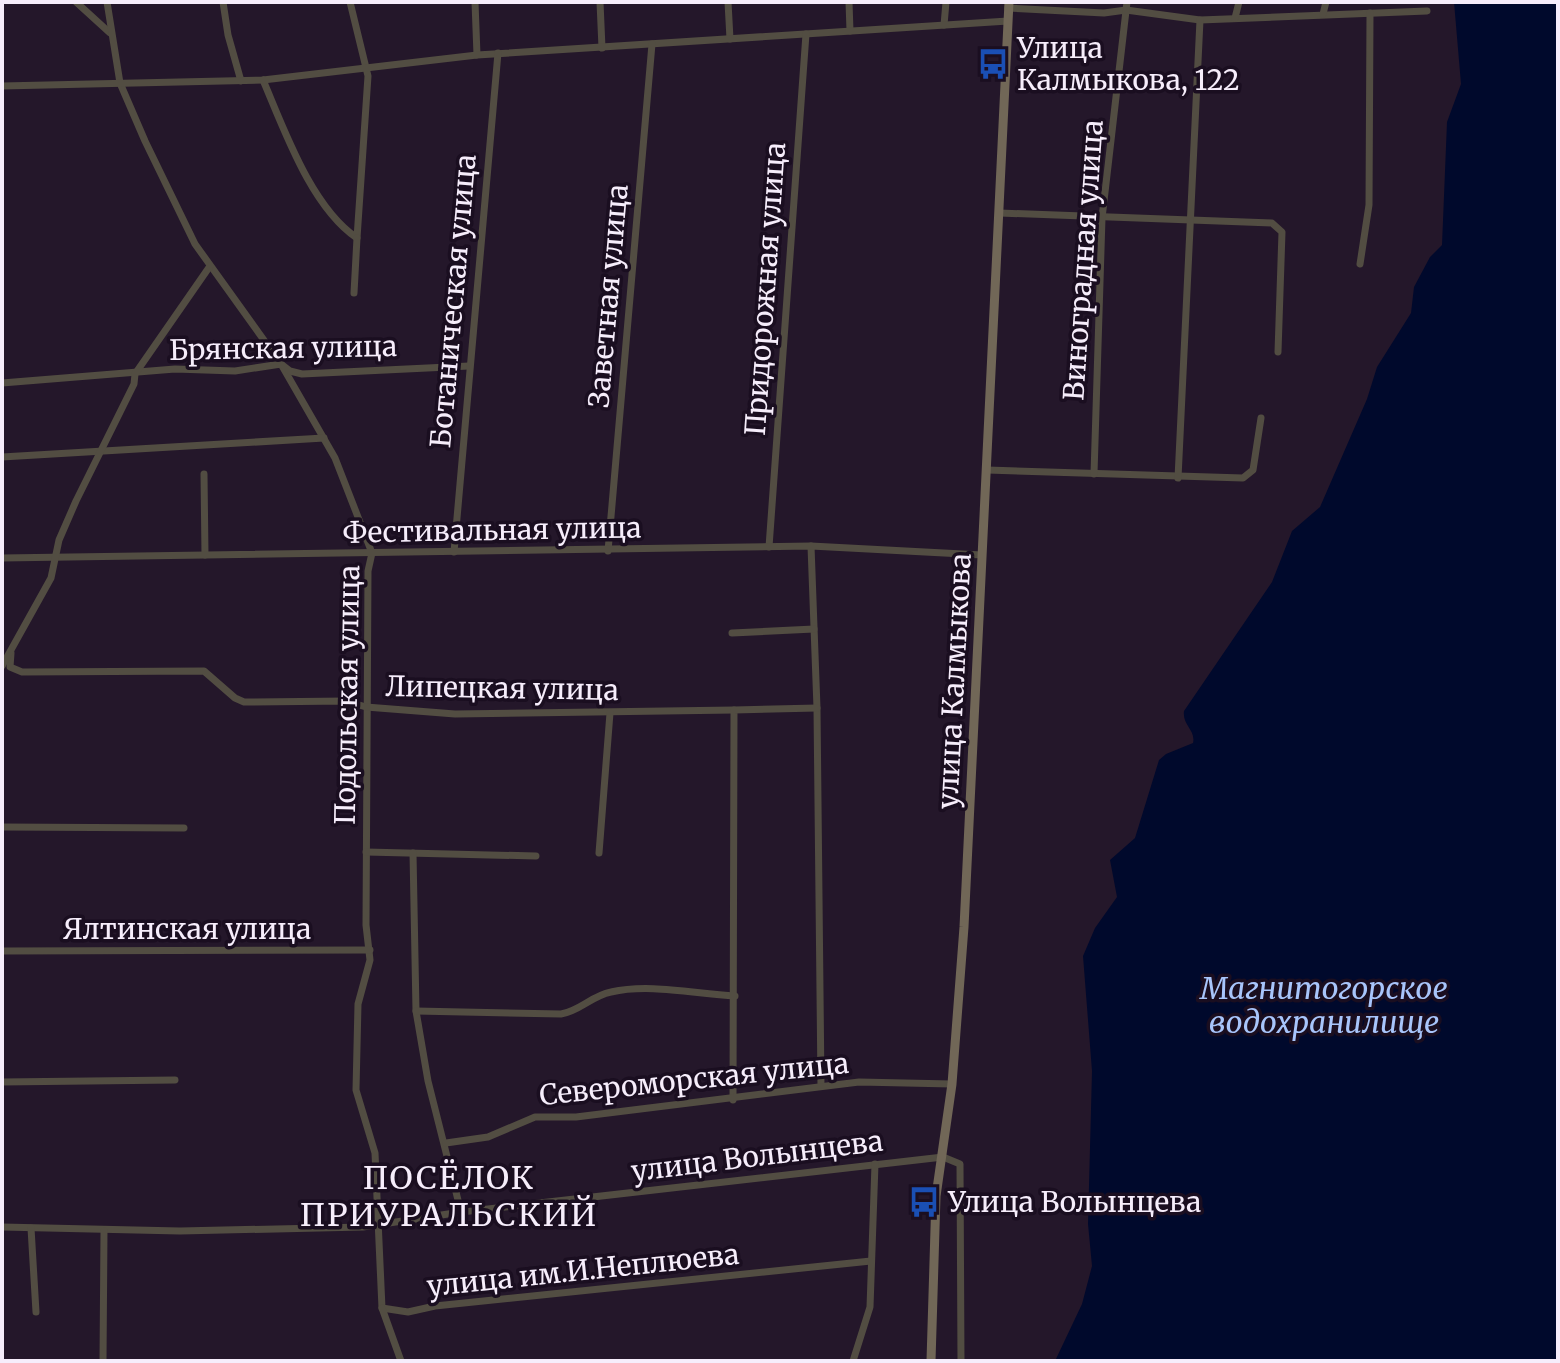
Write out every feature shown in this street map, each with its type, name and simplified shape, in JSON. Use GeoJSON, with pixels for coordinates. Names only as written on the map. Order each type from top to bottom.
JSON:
{"type":"FeatureCollection","features":[{"type":"Feature","properties":{"kind":"main road","name":"улица Калмыкова"},"geometry":{"type":"LineString","coordinates":[[931,1361],[934,1225],[952,1084],[964,927],[1009,5]]}},
{"type":"Feature","properties":{"kind":"street"},"geometry":{"type":"LineString","coordinates":[[76,2],[110,33]]}},
{"type":"Feature","properties":{"kind":"street","name":"Подольская улица"},"geometry":{"type":"LineString","coordinates":[[107,2],[120,83],[179,213],[210,266],[281,364],[324,438],[372,553],[368,571],[366,707],[366,925],[370,950],[358,1004],[356,1090],[375,1153],[379,1225]]}},
{"type":"Feature","properties":{"kind":"street"},"geometry":{"type":"LineString","coordinates":[[223,2],[228,35],[241,81]]}},
{"type":"Feature","properties":{"kind":"street"},"geometry":{"type":"LineString","coordinates":[[350,2],[368,76],[354,293]]}},
{"type":"Feature","properties":{"kind":"street"},"geometry":{"type":"LineString","coordinates":[[475,2],[477,55]]}},
{"type":"Feature","properties":{"kind":"street"},"geometry":{"type":"LineString","coordinates":[[600,2],[602,48]]}},
{"type":"Feature","properties":{"kind":"street"},"geometry":{"type":"LineString","coordinates":[[728,2],[730,39]]}},
{"type":"Feature","properties":{"kind":"street"},"geometry":{"type":"LineString","coordinates":[[849,2],[850,31]]}},
{"type":"Feature","properties":{"kind":"street"},"geometry":{"type":"LineString","coordinates":[[944,25],[946,2]]}},
{"type":"Feature","properties":{"kind":"street"},"geometry":{"type":"LineString","coordinates":[[1235,18],[1239,2]]}},
{"type":"Feature","properties":{"kind":"street"},"geometry":{"type":"LineString","coordinates":[[1323,14],[1326,2]]}},
{"type":"Feature","properties":{"kind":"street"},"geometry":{"type":"LineString","coordinates":[[1009,5],[1104,13],[1127,6],[1200,20],[1427,11]]}},
{"type":"Feature","properties":{"kind":"street","name":"Виноградная улица"},"geometry":{"type":"LineString","coordinates":[[1094,474],[1102,218],[1127,6]]}},
{"type":"Feature","properties":{"kind":"street"},"geometry":{"type":"LineString","coordinates":[[1360,264],[1369,205],[1370,13]]}},
{"type":"Feature","properties":{"kind":"street"},"geometry":{"type":"LineString","coordinates":[[1178,478],[1200,20]]}},
{"type":"Feature","properties":{"kind":"street"},"geometry":{"type":"LineString","coordinates":[[2,86],[263,80],[498,53],[1008,21]]}},
{"type":"Feature","properties":{"kind":"street","name":"Придорожная улица"},"geometry":{"type":"LineString","coordinates":[[769,547],[806,34]]}},
{"type":"Feature","properties":{"kind":"street","name":"Заветная улица"},"geometry":{"type":"LineString","coordinates":[[608,551],[652,44]]}},
{"type":"Feature","properties":{"kind":"street","name":"Ботаническая улица"},"geometry":{"type":"LineString","coordinates":[[454,552],[498,53]]}},
{"type":"Feature","properties":{"kind":"street"},"geometry":{"type":"LineString","coordinates":[[263,80],[287,140],[306,172],[330,212],[357,238]]}},
{"type":"Feature","properties":{"kind":"street"},"geometry":{"type":"LineString","coordinates":[[1000,213],[1260,222],[1279,226],[1282,232],[1278,352]]}},
{"type":"Feature","properties":{"kind":"street"},"geometry":{"type":"LineString","coordinates":[[2,666],[47,586],[58,557],[59,540],[102,452],[135,374],[210,266]]}},
{"type":"Feature","properties":{"kind":"street","name":"Брянская улица"},"geometry":{"type":"LineString","coordinates":[[2,383],[175,369],[235,371],[281,364],[296,374],[469,366]]}},
{"type":"Feature","properties":{"kind":"street"},"geometry":{"type":"LineString","coordinates":[[987,470],[1243,478],[1249,475],[1255,464],[1261,418]]}},
{"type":"Feature","properties":{"kind":"street"},"geometry":{"type":"LineString","coordinates":[[2,457],[324,438]]}},
{"type":"Feature","properties":{"kind":"street"},"geometry":{"type":"LineString","coordinates":[[204,474],[205,555]]}},
{"type":"Feature","properties":{"kind":"street"},"geometry":{"type":"LineString","coordinates":[[811,546],[817,708],[821,1086]]}},
{"type":"Feature","properties":{"kind":"street","name":"Фестивальная улица"},"geometry":{"type":"LineString","coordinates":[[2,558],[811,546],[982,555]]}},
{"type":"Feature","properties":{"kind":"street"},"geometry":{"type":"LineString","coordinates":[[732,633],[814,629]]}},
{"type":"Feature","properties":{"kind":"street","name":"Липецкая улица"},"geometry":{"type":"LineString","coordinates":[[11,653],[10,667],[16,672],[204,671],[238,701],[346,701],[366,707],[455,714],[817,708]]}},
{"type":"Feature","properties":{"kind":"street"},"geometry":{"type":"LineString","coordinates":[[733,1100],[734,710]]}},
{"type":"Feature","properties":{"kind":"street"},"geometry":{"type":"LineString","coordinates":[[599,853],[610,713]]}},
{"type":"Feature","properties":{"kind":"street"},"geometry":{"type":"LineString","coordinates":[[2,827],[184,828]]}},
{"type":"Feature","properties":{"kind":"street"},"geometry":{"type":"LineString","coordinates":[[366,852],[536,856]]}},
{"type":"Feature","properties":{"kind":"street"},"geometry":{"type":"LineString","coordinates":[[413,853],[416,1011],[428,1081],[461,1212]]}},
{"type":"Feature","properties":{"kind":"street","name":"Ялтинская улица"},"geometry":{"type":"LineString","coordinates":[[3,951],[370,950]]}},
{"type":"Feature","properties":{"kind":"street"},"geometry":{"type":"LineString","coordinates":[[416,1011],[561,1014],[577,1009],[596,995],[636,988],[735,996]]}},
{"type":"Feature","properties":{"kind":"street"},"geometry":{"type":"LineString","coordinates":[[2,1082],[175,1080]]}},
{"type":"Feature","properties":{"kind":"street","name":"Североморская улица"},"geometry":{"type":"LineString","coordinates":[[446,1143],[488,1137],[535,1117],[576,1117],[880,1081],[952,1084]]}},
{"type":"Feature","properties":{"kind":"street"},"geometry":{"type":"LineString","coordinates":[[943,1157],[960,1164],[961,1361]]}},
{"type":"Feature","properties":{"kind":"street","name":"улица Волынцева"},"geometry":{"type":"LineString","coordinates":[[2,1227],[104,1231],[280,1231],[379,1225],[461,1212],[943,1157]]}},
{"type":"Feature","properties":{"kind":"street"},"geometry":{"type":"LineString","coordinates":[[853,1361],[870,1307],[875,1164]]}},
{"type":"Feature","properties":{"kind":"street"},"geometry":{"type":"LineString","coordinates":[[379,1225],[382,1308],[401,1361]]}},
{"type":"Feature","properties":{"kind":"street"},"geometry":{"type":"LineString","coordinates":[[31,1228],[36,1312]]}},
{"type":"Feature","properties":{"kind":"street"},"geometry":{"type":"LineString","coordinates":[[103,1361],[104,1231]]}},
{"type":"Feature","properties":{"kind":"street","name":"улица им.И.Неплюева"},"geometry":{"type":"LineString","coordinates":[[382,1308],[408,1312],[435,1306],[871,1261]]}},
{"type":"Feature","properties":{"kind":"water","name":"Магнитогорское водохранилище"},"geometry":{"type":"Polygon","coordinates":[[[1454,2],[1558,2],[1558,1361],[1055,1361],[1082,1304],[1092,1266],[1088,1224],[1092,1071],[1083,956],[1095,928],[1117,897],[1110,860],[1135,838],[1159,760],[1193,743],[1193,734],[1184,711],[1272,582],[1292,531],[1320,507],[1367,399],[1377,367],[1411,313],[1414,287],[1430,257],[1442,245],[1447,122],[1461,84],[1454,2]]]}},
{"type":"Feature","properties":{"kind":"place","name":"Улица Калмыкова, 122"},"geometry":{"type":"Point","coordinates":[993,64]}},
{"type":"Feature","properties":{"kind":"place","name":"Улица Волынцева"},"geometry":{"type":"Point","coordinates":[924,1202]}},
{"type":"Feature","properties":{"kind":"district","name":"ПОСЁЛОК ПРИУРАЛЬСКИЙ"},"geometry":{"type":"Point","coordinates":[449,1196]}}]}
